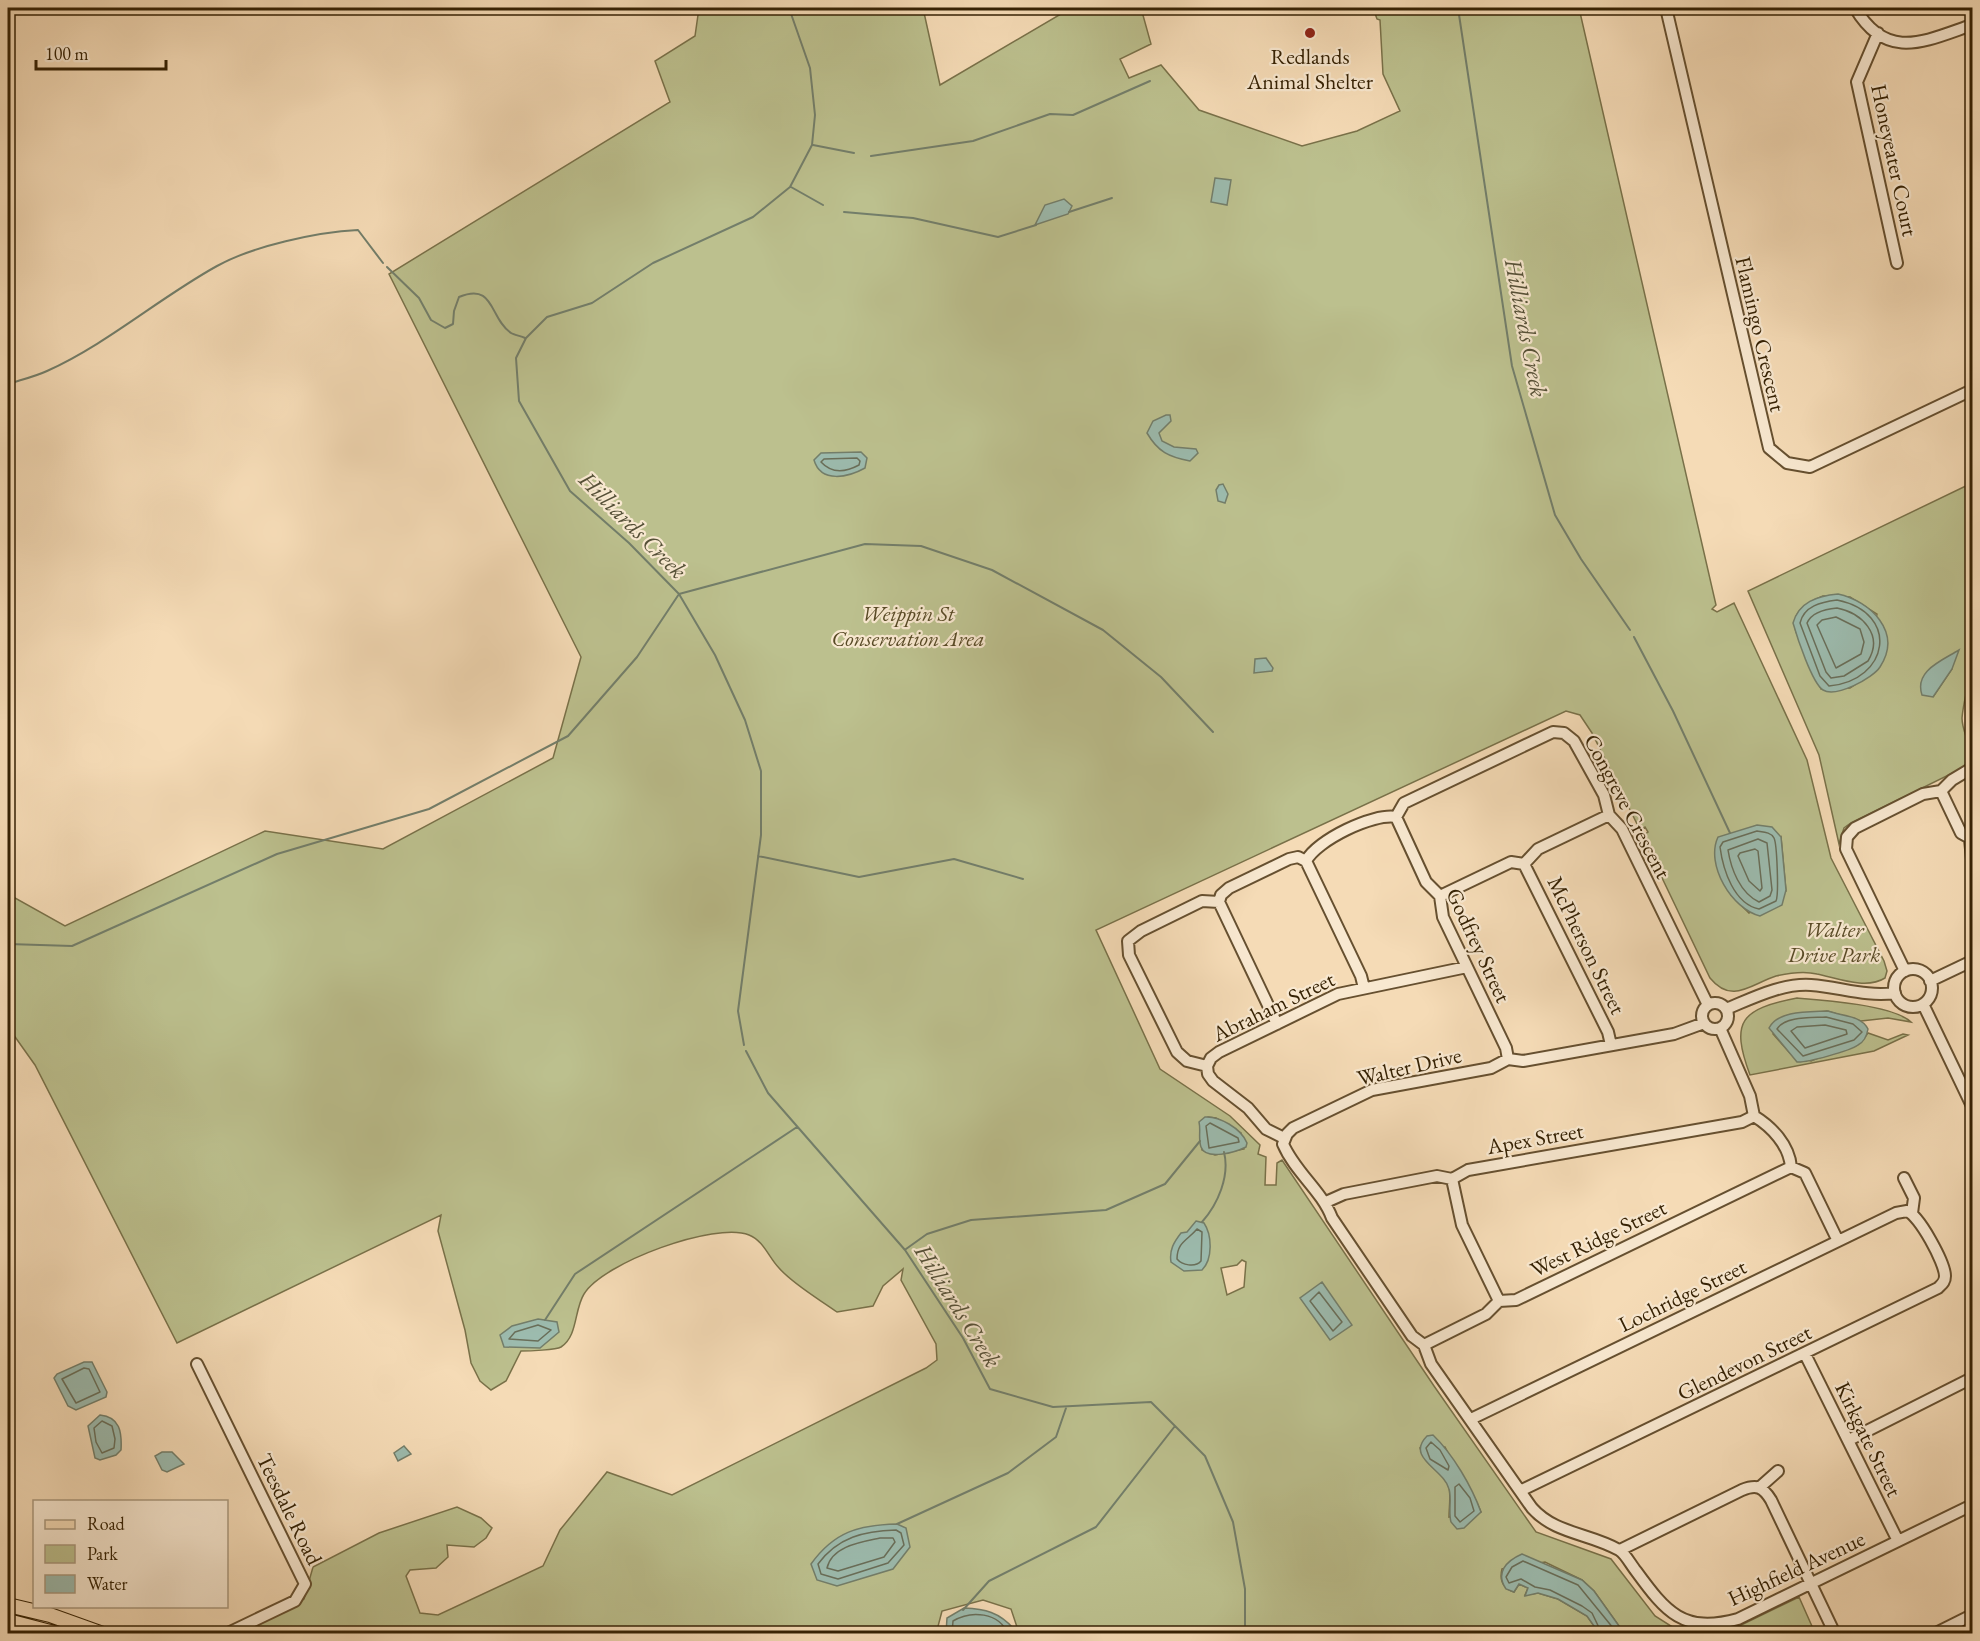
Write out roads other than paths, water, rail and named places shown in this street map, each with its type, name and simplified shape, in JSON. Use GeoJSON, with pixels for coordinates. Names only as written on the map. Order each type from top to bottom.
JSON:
{"type":"FeatureCollection","features":[{"type":"Feature","properties":{"kind":"main road"},"geometry":{"type":"LineString","coordinates":[[8,1605],[50,1615],[103,1634]]}},
{"type":"Feature","properties":{"kind":"main road"},"geometry":{"type":"LineString","coordinates":[[8,1621],[58,1634]]}},
{"type":"Feature","properties":{"kind":"street","name":"Flamingo Crescent"},"geometry":{"type":"LineString","coordinates":[[1666,8],[1769,448],[1787,463],[1810,467],[1972,390]]}},
{"type":"Feature","properties":{"kind":"street"},"geometry":{"type":"LineString","coordinates":[[1855,8],[1868,26],[1878,33],[1903,43],[1917,44],[1972,25]]}},
{"type":"Feature","properties":{"kind":"street","name":"Honeyeater Court"},"geometry":{"type":"LineString","coordinates":[[1878,33],[1857,82],[1897,263]]}},
{"type":"Feature","properties":{"kind":"street"},"geometry":{"type":"LineString","coordinates":[[1972,719],[1972,740]]}},
{"type":"Feature","properties":{"kind":"street","name":"Congreve Crescent"},"geometry":{"type":"LineString","coordinates":[[1396,817],[1404,803],[1558,731],[1574,741],[1607,800],[1609,814],[1622,829],[1708,1005]]}},
{"type":"Feature","properties":{"kind":"street"},"geometry":{"type":"LineString","coordinates":[[1905,971],[1846,849],[1846,843],[1855,828],[1923,794],[1941,791],[1952,780],[1972,768]]}},
{"type":"Feature","properties":{"kind":"street"},"geometry":{"type":"LineString","coordinates":[[1941,791],[1961,833],[1971,839],[1972,859]]}},
{"type":"Feature","properties":{"kind":"street"},"geometry":{"type":"LineString","coordinates":[[1440,897],[1511,862],[1524,864],[1538,849],[1609,814]]}},
{"type":"Feature","properties":{"kind":"street"},"geometry":{"type":"LineString","coordinates":[[1306,861],[1318,845],[1379,816],[1396,817]]}},
{"type":"Feature","properties":{"kind":"street","name":"Godfrey Street"},"geometry":{"type":"LineString","coordinates":[[1396,817],[1426,882],[1440,897],[1443,917],[1508,1059]]}},
{"type":"Feature","properties":{"kind":"street"},"geometry":{"type":"LineString","coordinates":[[1277,1024],[1219,902],[1221,895],[1229,888],[1288,859],[1298,857],[1306,861],[1361,976],[1364,988]]}},
{"type":"Feature","properties":{"kind":"street","name":"McPherson Street"},"geometry":{"type":"LineString","coordinates":[[1524,864],[1608,1032],[1611,1045]]}},
{"type":"Feature","properties":{"kind":"street"},"geometry":{"type":"LineString","coordinates":[[1219,902],[1202,901],[1141,931],[1132,936],[1127,950],[1177,1052],[1187,1060],[1207,1066],[1208,1074],[1213,1081],[1248,1108],[1266,1129],[1284,1138],[1283,1144],[1287,1153],[1312,1190],[1326,1202],[1332,1218],[1412,1336],[1424,1345],[1428,1357],[1542,1519],[1556,1527],[1620,1550],[1755,1485],[1760,1487],[1771,1500],[1835,1634]]}},
{"type":"Feature","properties":{"kind":"street"},"geometry":{"type":"LineString","coordinates":[[1930,981],[1972,960]]}},
{"type":"Feature","properties":{"kind":"street","name":"Abraham Street"},"geometry":{"type":"LineString","coordinates":[[1207,1066],[1211,1058],[1219,1052],[1338,994],[1467,967]]}},
{"type":"Feature","properties":{"kind":"street"},"geometry":{"type":"LineString","coordinates":[[1917,970],[1930,981],[1930,996],[1923,1004],[1906,1006],[1895,993],[1896,980],[1905,971],[1917,970]]}},
{"type":"Feature","properties":{"kind":"street"},"geometry":{"type":"LineString","coordinates":[[1726,1009],[1779,988],[1808,985],[1876,996],[1895,993]]}},
{"type":"Feature","properties":{"kind":"street"},"geometry":{"type":"LineString","coordinates":[[1717,1003],[1726,1009],[1728,1021],[1720,1028],[1710,1028],[1704,1023],[1702,1015],[1708,1005],[1717,1003]]}},
{"type":"Feature","properties":{"kind":"street"},"geometry":{"type":"LineString","coordinates":[[1923,1004],[1972,1106]]}},
{"type":"Feature","properties":{"kind":"street","name":"Walter Drive"},"geometry":{"type":"LineString","coordinates":[[1284,1138],[1293,1128],[1372,1090],[1491,1068],[1508,1059],[1523,1061],[1674,1034],[1704,1023]]}},
{"type":"Feature","properties":{"kind":"street"},"geometry":{"type":"LineString","coordinates":[[1720,1028],[1750,1096],[1754,1116],[1769,1127],[1787,1149],[1791,1167],[1805,1173],[1838,1241]]}},
{"type":"Feature","properties":{"kind":"street","name":"Apex Street"},"geometry":{"type":"LineString","coordinates":[[1326,1202],[1344,1194],[1431,1177],[1452,1179],[1468,1170],[1742,1122],[1754,1116]]}},
{"type":"Feature","properties":{"kind":"street","name":"West Ridge Street"},"geometry":{"type":"LineString","coordinates":[[1424,1345],[1486,1314],[1499,1301],[1516,1300],[1791,1167]]}},
{"type":"Feature","properties":{"kind":"street"},"geometry":{"type":"LineString","coordinates":[[1904,1178],[1914,1198],[1912,1213]]}},
{"type":"Feature","properties":{"kind":"street"},"geometry":{"type":"LineString","coordinates":[[1452,1179],[1462,1225],[1499,1301]]}},
{"type":"Feature","properties":{"kind":"street","name":"Lochridge Street"},"geometry":{"type":"LineString","coordinates":[[1471,1419],[1896,1213],[1912,1213]]}},
{"type":"Feature","properties":{"kind":"street","name":"Glendevon Street"},"geometry":{"type":"LineString","coordinates":[[1522,1490],[1938,1288],[1944,1282],[1945,1271],[1919,1220],[1912,1213]]}},
{"type":"Feature","properties":{"kind":"street","name":"Kirkgate Street"},"geometry":{"type":"LineString","coordinates":[[1805,1354],[1898,1541]]}},
{"type":"Feature","properties":{"kind":"street","name":"Teesdale Road"},"geometry":{"type":"LineString","coordinates":[[197,1364],[305,1584],[295,1601],[226,1634]]}},
{"type":"Feature","properties":{"kind":"street"},"geometry":{"type":"LineString","coordinates":[[1849,1440],[1972,1378]]}},
{"type":"Feature","properties":{"kind":"street"},"geometry":{"type":"LineString","coordinates":[[1760,1487],[1778,1471]]}},
{"type":"Feature","properties":{"kind":"street","name":"Highfield Avenue"},"geometry":{"type":"LineString","coordinates":[[1620,1550],[1659,1602],[1678,1618],[1697,1624],[1716,1625],[1738,1619],[1972,1505]]}},
{"type":"Feature","properties":{"kind":"street"},"geometry":{"type":"LineString","coordinates":[[1934,1634],[1972,1615]]}},
{"type":"Feature","properties":{"kind":"water"},"geometry":{"type":"Polygon","coordinates":[[[1215,178],[1231,180],[1227,205],[1211,202],[1215,178]]]}},
{"type":"Feature","properties":{"kind":"water"},"geometry":{"type":"Polygon","coordinates":[[[1064,199],[1072,206],[1068,214],[1035,225],[1045,205],[1064,199]]]}},
{"type":"Feature","properties":{"kind":"water"},"geometry":{"type":"Polygon","coordinates":[[[1170,415],[1171,421],[1159,433],[1162,441],[1174,447],[1196,449],[1198,453],[1190,461],[1165,453],[1155,445],[1147,433],[1153,421],[1170,415]]]}},
{"type":"Feature","properties":{"kind":"water"},"geometry":{"type":"Polygon","coordinates":[[[861,452],[867,458],[865,468],[844,476],[823,473],[814,460],[821,453],[861,452]]]}},
{"type":"Feature","properties":{"kind":"water"},"geometry":{"type":"Polygon","coordinates":[[[1223,484],[1228,494],[1225,503],[1218,501],[1216,490],[1219,485],[1223,484]]]}},
{"type":"Feature","properties":{"kind":"water"},"geometry":{"type":"Polygon","coordinates":[[[1838,594],[1861,603],[1871,611],[1880,620],[1888,642],[1886,654],[1876,671],[1854,686],[1829,692],[1823,690],[1814,679],[1793,623],[1800,610],[1810,601],[1838,594]]]}},
{"type":"Feature","properties":{"kind":"water"},"geometry":{"type":"Polygon","coordinates":[[[1959,650],[1952,669],[1933,697],[1922,695],[1922,679],[1925,673],[1959,650]]]}},
{"type":"Feature","properties":{"kind":"water"},"geometry":{"type":"Polygon","coordinates":[[[1266,658],[1273,668],[1272,671],[1254,673],[1255,659],[1266,658]]]}},
{"type":"Feature","properties":{"kind":"water"},"geometry":{"type":"Polygon","coordinates":[[[1757,825],[1772,827],[1781,837],[1786,890],[1782,905],[1760,916],[1740,905],[1731,895],[1718,872],[1715,860],[1718,837],[1757,825]]]}},
{"type":"Feature","properties":{"kind":"water"},"geometry":{"type":"Polygon","coordinates":[[[1828,1011],[1856,1018],[1865,1024],[1868,1029],[1862,1042],[1838,1053],[1797,1062],[1769,1028],[1773,1022],[1787,1015],[1828,1011]]]}},
{"type":"Feature","properties":{"kind":"water"},"geometry":{"type":"Polygon","coordinates":[[[1205,1117],[1217,1119],[1235,1128],[1247,1143],[1246,1147],[1222,1154],[1209,1154],[1204,1151],[1200,1144],[1199,1122],[1205,1117]]]}},
{"type":"Feature","properties":{"kind":"water"},"geometry":{"type":"Polygon","coordinates":[[[1196,1221],[1204,1223],[1207,1228],[1210,1253],[1202,1270],[1184,1271],[1171,1262],[1171,1250],[1181,1233],[1187,1232],[1196,1221]]]}},
{"type":"Feature","properties":{"kind":"water"},"geometry":{"type":"Polygon","coordinates":[[[1322,1282],[1352,1325],[1330,1340],[1300,1298],[1322,1282]]]}},
{"type":"Feature","properties":{"kind":"water"},"geometry":{"type":"Polygon","coordinates":[[[538,1319],[557,1322],[559,1332],[540,1348],[504,1347],[500,1335],[512,1326],[538,1319]]]}},
{"type":"Feature","properties":{"kind":"water"},"geometry":{"type":"Polygon","coordinates":[[[84,1362],[92,1362],[107,1392],[106,1397],[76,1410],[68,1406],[54,1378],[57,1374],[84,1362]]]}},
{"type":"Feature","properties":{"kind":"water"},"geometry":{"type":"Polygon","coordinates":[[[100,1415],[107,1416],[116,1422],[120,1432],[121,1450],[116,1455],[100,1460],[95,1458],[88,1426],[100,1415]]]}},
{"type":"Feature","properties":{"kind":"water"},"geometry":{"type":"Polygon","coordinates":[[[1433,1435],[1461,1471],[1481,1512],[1464,1528],[1457,1529],[1451,1522],[1449,1489],[1446,1482],[1420,1451],[1421,1444],[1427,1436],[1433,1435]]]}},
{"type":"Feature","properties":{"kind":"water"},"geometry":{"type":"Polygon","coordinates":[[[404,1446],[411,1454],[398,1461],[394,1453],[404,1446]]]}},
{"type":"Feature","properties":{"kind":"water"},"geometry":{"type":"Polygon","coordinates":[[[162,1452],[172,1452],[184,1464],[167,1472],[162,1470],[155,1456],[162,1452]]]}},
{"type":"Feature","properties":{"kind":"water"},"geometry":{"type":"Polygon","coordinates":[[[897,1524],[906,1528],[910,1547],[893,1569],[837,1586],[817,1580],[811,1564],[829,1544],[848,1532],[870,1526],[897,1524]]]}},
{"type":"Feature","properties":{"kind":"water"},"geometry":{"type":"Polygon","coordinates":[[[1522,1554],[1582,1580],[1594,1591],[1624,1633],[1599,1633],[1587,1616],[1558,1599],[1538,1593],[1525,1596],[1528,1588],[1519,1584],[1514,1592],[1506,1589],[1502,1578],[1504,1568],[1511,1560],[1522,1554]]]}},
{"type":"Feature","properties":{"kind":"water"},"geometry":{"type":"Polygon","coordinates":[[[964,1608],[979,1609],[997,1615],[1014,1629],[1013,1633],[946,1633],[947,1618],[964,1608]]]}},
{"type":"Feature","properties":{"kind":"waterway","name":"Hilliards Creek"},"geometry":{"type":"LineString","coordinates":[[744,1045],[738,1011],[761,835],[761,771],[745,720],[715,655],[679,594],[629,543],[570,491],[519,401],[516,358],[526,338],[547,317],[592,303],[653,263],[753,217],[790,187],[812,145],[815,115],[810,68],[789,8]]}},
{"type":"Feature","properties":{"kind":"waterway","name":"Hilliards Creek"},"geometry":{"type":"LineString","coordinates":[[1458,8],[1512,366],[1555,515],[1581,559],[1630,630]]}},
{"type":"Feature","properties":{"kind":"waterway"},"geometry":{"type":"LineString","coordinates":[[871,156],[973,141],[1050,114],[1073,115],[1150,81]]}},
{"type":"Feature","properties":{"kind":"waterway"},"geometry":{"type":"LineString","coordinates":[[813,145],[854,153]]}},
{"type":"Feature","properties":{"kind":"waterway"},"geometry":{"type":"LineString","coordinates":[[791,187],[823,205]]}},
{"type":"Feature","properties":{"kind":"waterway"},"geometry":{"type":"LineString","coordinates":[[1069,212],[1112,198]]}},
{"type":"Feature","properties":{"kind":"waterway"},"geometry":{"type":"LineString","coordinates":[[844,212],[913,218],[998,237],[1036,225]]}},
{"type":"Feature","properties":{"kind":"waterway"},"geometry":{"type":"LineString","coordinates":[[8,384],[42,373],[91,348],[174,292],[217,266],[248,252],[305,237],[358,230],[383,263]]}},
{"type":"Feature","properties":{"kind":"waterway"},"geometry":{"type":"LineString","coordinates":[[387,267],[419,298],[431,320],[445,328],[453,324],[454,311],[459,297],[479,294],[490,304],[504,327],[512,334],[525,338]]}},
{"type":"Feature","properties":{"kind":"waterway"},"geometry":{"type":"LineString","coordinates":[[8,944],[72,946],[277,854],[429,809],[568,736],[637,657],[679,594],[865,544],[921,546],[992,570],[1103,630],[1161,677],[1213,732]]}},
{"type":"Feature","properties":{"kind":"waterway","name":"Hilliards Creek"},"geometry":{"type":"LineString","coordinates":[[1634,637],[1673,711],[1730,833]]}},
{"type":"Feature","properties":{"kind":"waterway"},"geometry":{"type":"LineString","coordinates":[[758,856],[859,877],[954,859],[1023,879]]}},
{"type":"Feature","properties":{"kind":"waterway","name":"Hilliards Creek"},"geometry":{"type":"LineString","coordinates":[[746,1051],[768,1093],[905,1250],[963,1338],[990,1389],[1053,1407],[1151,1402],[1205,1456],[1233,1522],[1245,1589],[1245,1634]]}},
{"type":"Feature","properties":{"kind":"waterway"},"geometry":{"type":"LineString","coordinates":[[545,1320],[575,1274],[797,1127]]}},
{"type":"Feature","properties":{"kind":"waterway"},"geometry":{"type":"LineString","coordinates":[[906,1249],[927,1234],[971,1220],[1106,1210],[1165,1184],[1200,1141]]}},
{"type":"Feature","properties":{"kind":"waterway"},"geometry":{"type":"LineString","coordinates":[[1202,1222],[1218,1198],[1224,1180],[1224,1152]]}},
{"type":"Feature","properties":{"kind":"waterway"},"geometry":{"type":"LineString","coordinates":[[897,1524],[1008,1473],[1056,1437],[1066,1408]]}},
{"type":"Feature","properties":{"kind":"waterway"},"geometry":{"type":"LineString","coordinates":[[963,1610],[989,1581],[1096,1527],[1175,1426]]}},
{"type":"Feature","properties":{"kind":"place","name":"Redlands Animal Shelter"},"geometry":{"type":"Point","coordinates":[1310,33]}},
{"type":"Feature","properties":{"kind":"park label","name":"Weippin St Conservation Area"},"geometry":{"type":"Point","coordinates":[908,626]}},
{"type":"Feature","properties":{"kind":"park label","name":"Walter Drive Park"},"geometry":{"type":"Point","coordinates":[1834,942]}}]}
